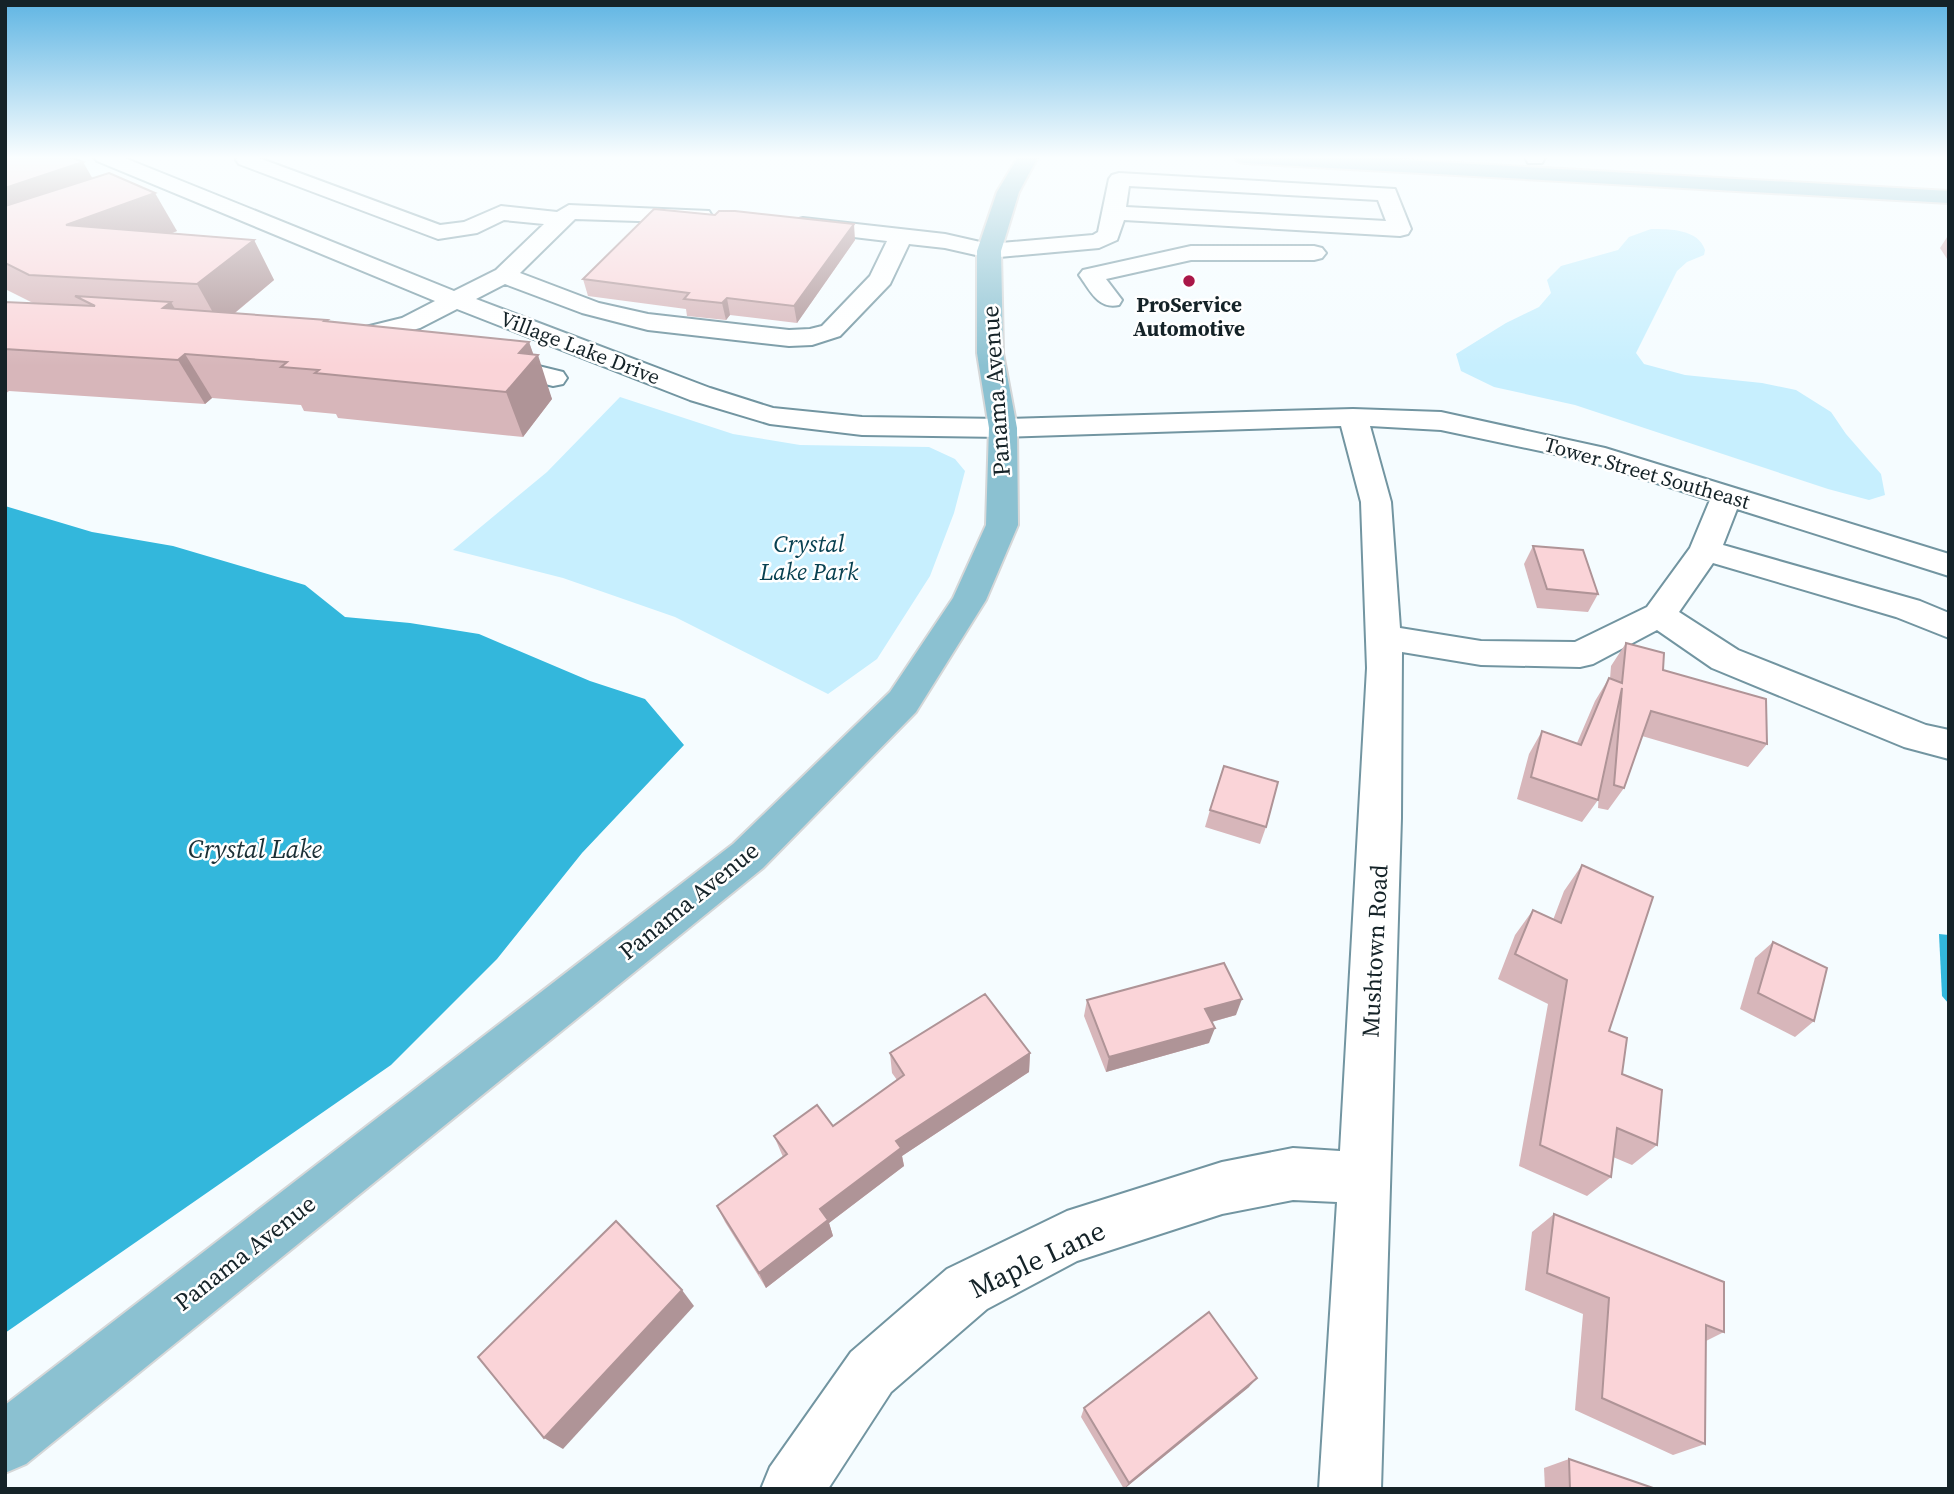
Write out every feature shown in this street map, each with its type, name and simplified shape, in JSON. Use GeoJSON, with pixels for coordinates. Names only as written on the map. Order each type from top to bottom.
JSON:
{"type":"FeatureCollection","features":[{"type":"Feature","properties":{"kind":"main road","name":"Panama Avenue"},"geometry":{"type":"LineString","coordinates":[[5,1443],[748,856],[903,702],[969,600],[1002,526],[1003,428],[990,353],[989,251],[997,227]]}},
{"type":"Feature","properties":{"kind":"street","name":"Village Lake Drive"},"geometry":{"type":"LineString","coordinates":[[277,227],[453,299],[700,394],[770,416],[862,426],[1003,428]]}},
{"type":"Feature","properties":{"kind":"street"},"geometry":{"type":"LineString","coordinates":[[426,227],[439,232],[472,227]]}},
{"type":"Feature","properties":{"kind":"street"},"geometry":{"type":"LineString","coordinates":[[322,341],[371,335],[411,324],[453,299],[504,275],[554,227]]}},
{"type":"Feature","properties":{"kind":"street"},"geometry":{"type":"LineString","coordinates":[[818,227],[945,241],[989,251],[1100,241],[1109,235],[1111,227]]}},
{"type":"Feature","properties":{"kind":"street"},"geometry":{"type":"LineString","coordinates":[[1357,227],[1400,229],[1399,227]]}},
{"type":"Feature","properties":{"kind":"street"},"geometry":{"type":"LineString","coordinates":[[504,275],[591,308],[648,322],[789,338],[812,337],[831,331],[881,279],[901,237]]}},
{"type":"Feature","properties":{"kind":"street"},"geometry":{"type":"LineString","coordinates":[[1100,241],[1144,262]]}},
{"type":"Feature","properties":{"kind":"street"},"geometry":{"type":"LineString","coordinates":[[1110,300],[1091,275],[1191,253],[1314,253]]}},
{"type":"Feature","properties":{"kind":"street"},"geometry":{"type":"LineString","coordinates":[[371,335],[387,346],[406,352]]}},
{"type":"Feature","properties":{"kind":"street"},"geometry":{"type":"LineString","coordinates":[[468,359],[503,364],[553,378]]}},
{"type":"Feature","properties":{"kind":"street","name":"Tower Street Southeast"},"geometry":{"type":"LineString","coordinates":[[1003,428],[1353,417],[1441,421],[1595,454],[1949,565]]}},
{"type":"Feature","properties":{"kind":"street","name":"Mushtown Road"},"geometry":{"type":"LineString","coordinates":[[1350,1489],[1381,818],[1384,637],[1376,502],[1353,417]]}},
{"type":"Feature","properties":{"kind":"street"},"geometry":{"type":"LineString","coordinates":[[1384,637],[1481,653],[1580,655],[1659,615],[1705,550],[1727,495]]}},
{"type":"Feature","properties":{"kind":"street"},"geometry":{"type":"LineString","coordinates":[[1705,550],[1908,608],[1949,626]]}},
{"type":"Feature","properties":{"kind":"street"},"geometry":{"type":"LineString","coordinates":[[1659,615],[1725,659],[1919,737],[1949,745]]}},
{"type":"Feature","properties":{"kind":"street","name":"Maple Lane"},"geometry":{"type":"LineString","coordinates":[[793,1489],[871,1372],[967,1289],[1067,1238],[1222,1188],[1293,1174],[1364,1178]]}},
{"type":"Feature","properties":{"kind":"green space"},"geometry":{"type":"Polygon","coordinates":[[[1651,229],[1690,234],[1705,250],[1704,255],[1687,262],[1677,271],[1636,353],[1644,364],[1685,375],[1762,383],[1796,390],[1831,412],[1846,434],[1881,474],[1885,495],[1869,500],[1828,489],[1575,405],[1494,387],[1461,371],[1456,354],[1506,323],[1539,307],[1551,293],[1547,280],[1561,266],[1618,250],[1629,237],[1651,229]]]}},
{"type":"Feature","properties":{"kind":"green space","name":"Crystal Lake Park"},"geometry":{"type":"Polygon","coordinates":[[[620,397],[733,434],[800,445],[929,447],[955,459],[965,471],[954,513],[930,576],[877,659],[828,694],[675,617],[563,578],[453,550],[547,472],[620,397]]]}},
{"type":"Feature","properties":{"kind":"water","name":"Crystal Lake"},"geometry":{"type":"Polygon","coordinates":[[[5,506],[92,532],[173,546],[305,585],[345,617],[410,623],[479,634],[590,681],[645,699],[684,745],[582,853],[497,959],[391,1065],[5,1333],[5,506]]]}},
{"type":"Feature","properties":{"kind":"water"},"geometry":{"type":"Polygon","coordinates":[[[1939,934],[1949,935],[1949,1004],[1942,996],[1939,934]]]}},
{"type":"Feature","properties":{"kind":"building"},"geometry":{"type":"Polygon","coordinates":[[[5,227],[88,227],[254,240],[197,284],[29,275],[5,263],[5,227]]]}},
{"type":"Feature","properties":{"kind":"building"},"geometry":{"type":"Polygon","coordinates":[[[636,227],[852,227],[794,306],[727,298],[722,303],[684,299],[689,293],[583,279],[636,227]]]}},
{"type":"Feature","properties":{"kind":"building"},"geometry":{"type":"Polygon","coordinates":[[[75,296],[171,302],[163,308],[327,320],[325,321],[529,342],[519,353],[538,355],[506,392],[315,373],[319,370],[281,367],[287,362],[185,354],[178,360],[5,349],[5,302],[95,306],[75,296]]]}},
{"type":"Feature","properties":{"kind":"building"},"geometry":{"type":"Polygon","coordinates":[[[1533,546],[1583,550],[1598,594],[1547,589],[1533,546]]]}},
{"type":"Feature","properties":{"kind":"building"},"geometry":{"type":"Polygon","coordinates":[[[1626,643],[1664,653],[1663,670],[1766,699],[1767,744],[1651,711],[1624,788],[1614,785],[1622,688],[1598,800],[1531,777],[1542,731],[1581,745],[1609,678],[1622,683],[1626,643]]]}},
{"type":"Feature","properties":{"kind":"building"},"geometry":{"type":"Polygon","coordinates":[[[1224,766],[1278,782],[1266,827],[1210,810],[1224,766]]]}},
{"type":"Feature","properties":{"kind":"building"},"geometry":{"type":"Polygon","coordinates":[[[1582,865],[1653,897],[1609,1031],[1627,1038],[1622,1074],[1662,1090],[1657,1145],[1617,1128],[1611,1177],[1540,1145],[1567,980],[1515,954],[1533,910],[1561,923],[1582,865]]]}},
{"type":"Feature","properties":{"kind":"building"},"geometry":{"type":"Polygon","coordinates":[[[1773,942],[1827,968],[1814,1021],[1758,993],[1773,942]]]}},
{"type":"Feature","properties":{"kind":"building"},"geometry":{"type":"Polygon","coordinates":[[[1224,963],[1242,999],[1205,1009],[1215,1028],[1109,1057],[1087,1000],[1224,963]]]}},
{"type":"Feature","properties":{"kind":"building"},"geometry":{"type":"Polygon","coordinates":[[[985,994],[1030,1053],[896,1141],[901,1148],[820,1209],[828,1220],[759,1273],[717,1206],[787,1154],[774,1136],[817,1105],[833,1126],[904,1075],[890,1053],[985,994]]]}},
{"type":"Feature","properties":{"kind":"building"},"geometry":{"type":"Polygon","coordinates":[[[1554,1214],[1724,1282],[1724,1332],[1706,1325],[1705,1444],[1602,1398],[1609,1298],[1547,1273],[1554,1214]]]}},
{"type":"Feature","properties":{"kind":"building"},"geometry":{"type":"Polygon","coordinates":[[[616,1221],[682,1290],[544,1438],[478,1357],[616,1221]]]}},
{"type":"Feature","properties":{"kind":"building"},"geometry":{"type":"Polygon","coordinates":[[[1209,1312],[1257,1378],[1129,1483],[1084,1408],[1209,1312]]]}},
{"type":"Feature","properties":{"kind":"building"},"geometry":{"type":"Polygon","coordinates":[[[1569,1459],[1656,1489],[1570,1489],[1569,1459]]]}},
{"type":"Feature","properties":{"kind":"place","name":"ProService Automotive"},"geometry":{"type":"Point","coordinates":[1189,281]}}]}
